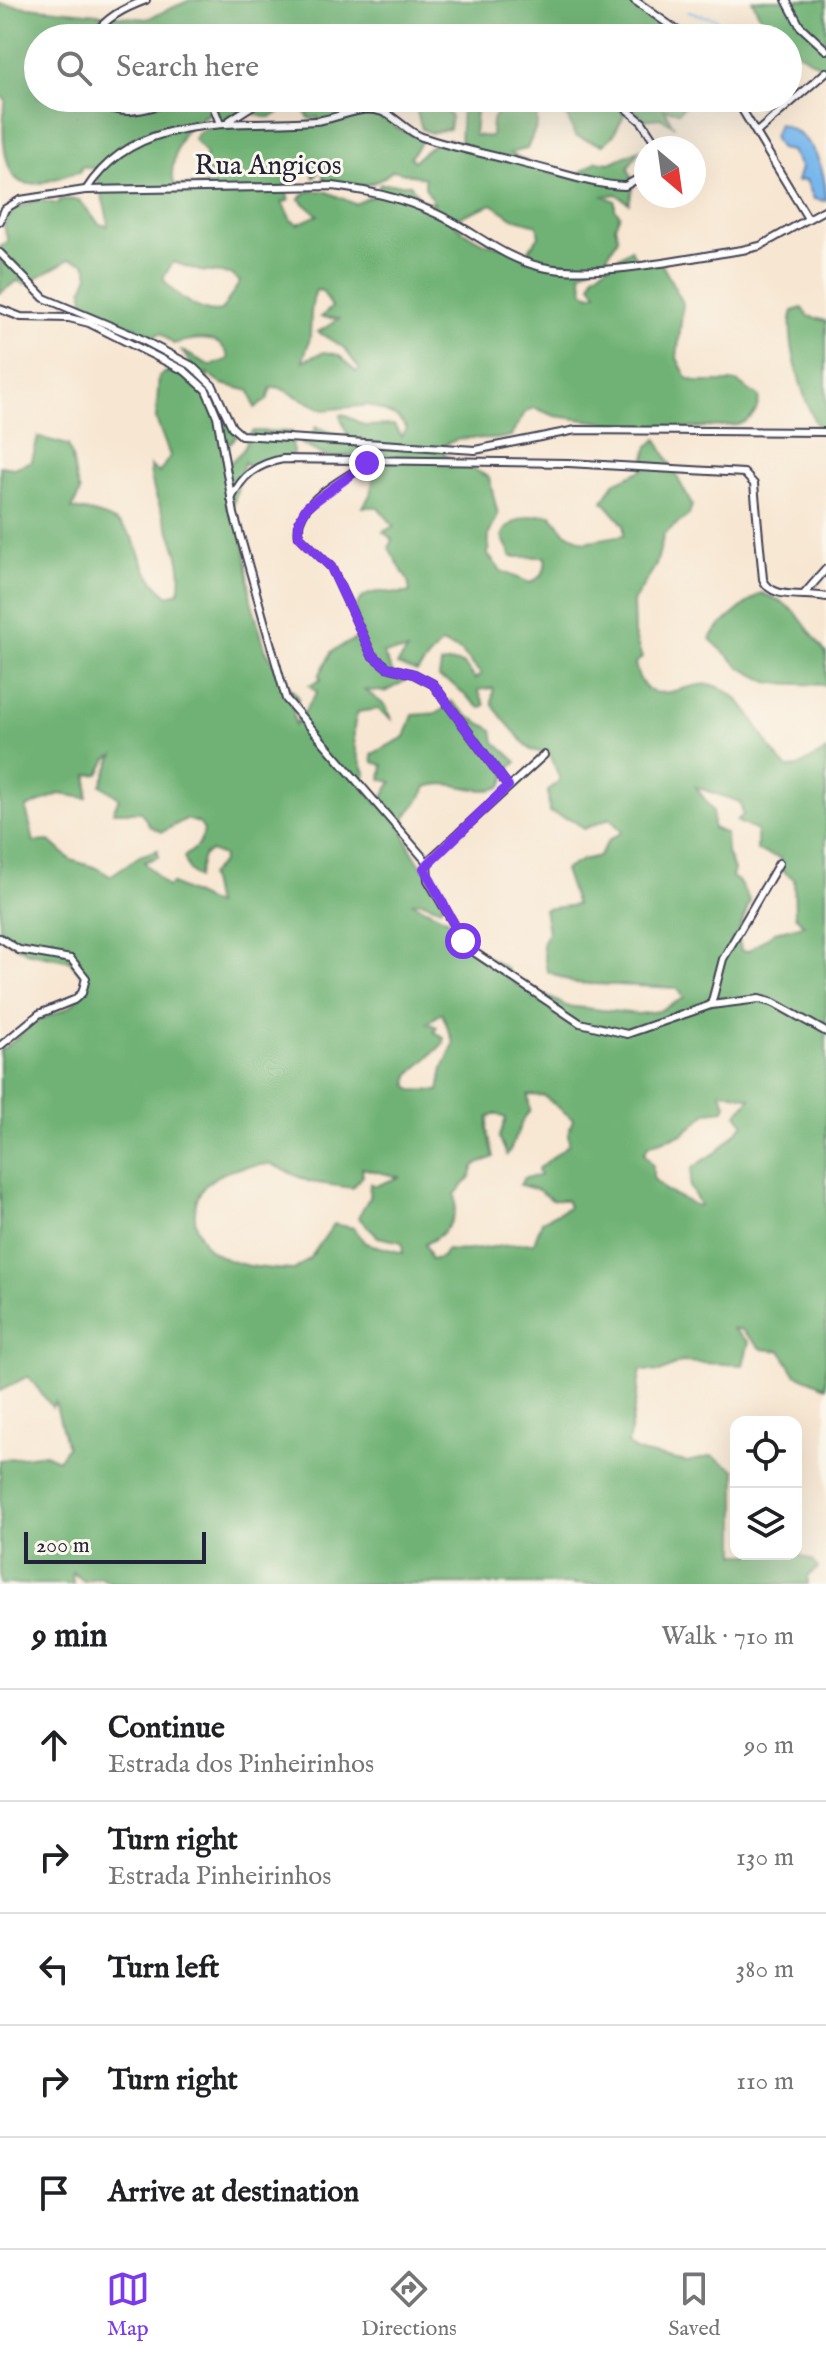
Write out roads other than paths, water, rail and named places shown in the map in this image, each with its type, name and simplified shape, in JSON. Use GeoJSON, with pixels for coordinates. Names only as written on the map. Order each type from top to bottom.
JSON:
{"type":"FeatureCollection","features":[{"type":"Feature","properties":{"kind":"street"},"geometry":{"type":"LineString","coordinates":[[102,24],[119,10],[146,0]]}},
{"type":"Feature","properties":{"kind":"street"},"geometry":{"type":"LineString","coordinates":[[634,0],[668,24]]}},
{"type":"Feature","properties":{"kind":"street"},"geometry":{"type":"LineString","coordinates":[[786,0],[800,24]]}},
{"type":"Feature","properties":{"kind":"street"},"geometry":{"type":"LineString","coordinates":[[802,27],[826,50]]}},
{"type":"Feature","properties":{"kind":"street"},"geometry":{"type":"LineString","coordinates":[[802,93],[826,72]]}},
{"type":"Feature","properties":{"kind":"street"},"geometry":{"type":"LineString","coordinates":[[215,112],[219,121]]}},
{"type":"Feature","properties":{"kind":"street"},"geometry":{"type":"LineString","coordinates":[[229,121],[243,112]]}},
{"type":"Feature","properties":{"kind":"street"},"geometry":{"type":"LineString","coordinates":[[85,190],[113,158],[131,147],[219,121],[317,121],[366,112]]}},
{"type":"Feature","properties":{"kind":"street"},"geometry":{"type":"LineString","coordinates":[[380,112],[420,136],[560,173],[625,186],[634,181]]}},
{"type":"Feature","properties":{"kind":"street"},"geometry":{"type":"LineString","coordinates":[[628,112],[653,136]]}},
{"type":"Feature","properties":{"kind":"street"},"geometry":{"type":"LineString","coordinates":[[744,112],[807,217]]}},
{"type":"Feature","properties":{"kind":"street"},"geometry":{"type":"LineString","coordinates":[[757,132],[780,112]]}},
{"type":"Feature","properties":{"kind":"street","name":"Rua Angicos"},"geometry":{"type":"LineString","coordinates":[[0,221],[5,209],[20,200],[85,190],[284,185],[363,190],[419,206],[501,253],[542,267],[572,270],[742,250],[775,238],[807,217],[826,209]]}},
{"type":"Feature","properties":{"kind":"street"},"geometry":{"type":"LineString","coordinates":[[1,254],[44,298],[137,337],[192,366],[213,386],[237,433],[496,448],[576,430],[826,432]]}},
{"type":"Feature","properties":{"kind":"street"},"geometry":{"type":"LineString","coordinates":[[0,309],[21,317],[79,320],[122,338],[196,379],[206,390],[217,416],[230,500],[286,699],[427,862],[428,880],[468,948],[580,1023],[627,1034],[711,1005],[759,999],[774,1003],[826,1032]]}},
{"type":"Feature","properties":{"kind":"street"},"geometry":{"type":"LineString","coordinates":[[230,500],[245,475],[268,462],[568,463],[744,473],[754,484],[763,579],[771,592],[826,597]]}},
{"type":"Feature","properties":{"kind":"street"},"geometry":{"type":"LineString","coordinates":[[367,463],[307,507],[299,521],[299,536],[331,567],[372,655],[387,667],[414,674],[433,684],[508,786]]}},
{"type":"Feature","properties":{"kind":"street"},"geometry":{"type":"LineString","coordinates":[[805,593],[825,570]]}},
{"type":"Feature","properties":{"kind":"street"},"geometry":{"type":"LineString","coordinates":[[825,570],[826,583]]}},
{"type":"Feature","properties":{"kind":"street"},"geometry":{"type":"LineString","coordinates":[[427,862],[544,755]]}},
{"type":"Feature","properties":{"kind":"street"},"geometry":{"type":"LineString","coordinates":[[711,1005],[723,959],[779,863]]}},
{"type":"Feature","properties":{"kind":"street"},"geometry":{"type":"LineString","coordinates":[[0,938],[19,950],[71,959],[86,978],[82,993],[74,1000],[39,1014],[0,1046]]}},
{"type":"Feature","properties":{"kind":"water"},"geometry":{"type":"Polygon","coordinates":[[[779,124],[801,136],[816,154],[824,177],[826,201],[814,199],[806,180],[797,181],[801,168],[791,151],[780,149],[773,137],[779,124]]]}},
{"type":"Feature","properties":{"kind":"waterway"},"geometry":{"type":"LineString","coordinates":[[688,12],[716,19],[719,24]]}}]}
